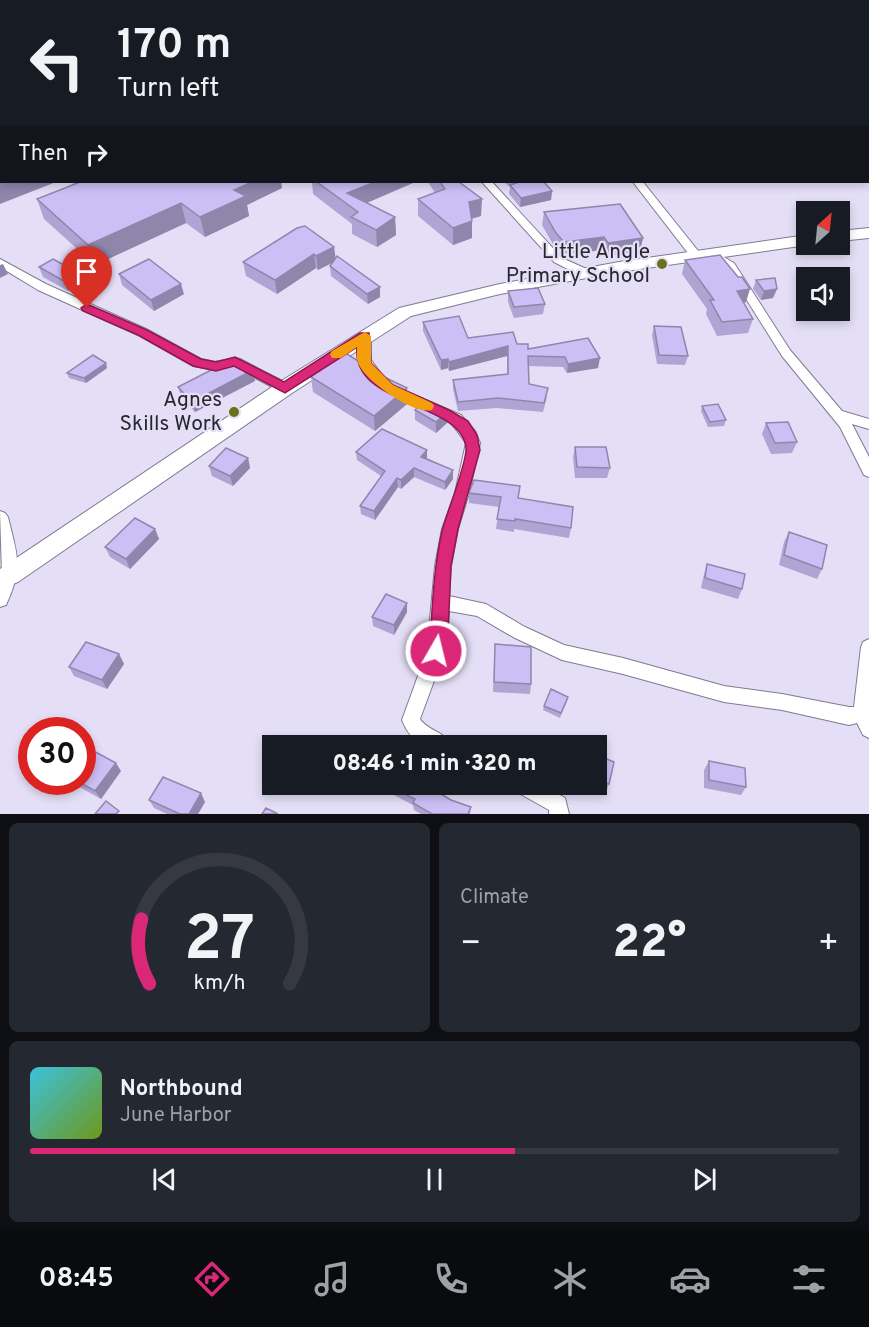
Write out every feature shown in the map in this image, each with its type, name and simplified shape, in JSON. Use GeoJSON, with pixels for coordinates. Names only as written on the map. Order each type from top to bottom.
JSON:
{"type":"FeatureCollection","features":[{"type":"Feature","properties":{"kind":"street"},"geometry":{"type":"LineString","coordinates":[[488,183],[558,260],[587,274]]}},
{"type":"Feature","properties":{"kind":"street"},"geometry":{"type":"LineString","coordinates":[[639,183],[695,255],[718,258],[729,265],[786,353],[845,424],[869,471]]}},
{"type":"Feature","properties":{"kind":"street"},"geometry":{"type":"LineString","coordinates":[[850,235],[869,233]]}},
{"type":"Feature","properties":{"kind":"street"},"geometry":{"type":"LineString","coordinates":[[5,577],[285,388],[365,336],[409,311],[500,289],[695,255],[796,241]]}},
{"type":"Feature","properties":{"kind":"street"},"geometry":{"type":"LineString","coordinates":[[0,262],[42,287],[126,325],[198,363],[216,366],[235,362],[285,388]]}},
{"type":"Feature","properties":{"kind":"street"},"geometry":{"type":"LineString","coordinates":[[365,336],[363,358],[365,365],[388,388],[456,419],[470,435],[473,443],[443,566],[436,651],[411,720],[418,731],[425,735]]}},
{"type":"Feature","properties":{"kind":"street"},"geometry":{"type":"LineString","coordinates":[[836,414],[869,424]]}},
{"type":"Feature","properties":{"kind":"street"},"geometry":{"type":"LineString","coordinates":[[0,517],[9,555],[0,600]]}},
{"type":"Feature","properties":{"kind":"street"},"geometry":{"type":"LineString","coordinates":[[441,602],[480,609],[512,628],[562,652],[724,694],[783,702],[865,721],[869,647]]}},
{"type":"Feature","properties":{"kind":"street"},"geometry":{"type":"LineString","coordinates":[[541,795],[558,805],[559,814]]}},
{"type":"Feature","properties":{"kind":"building"},"geometry":{"type":"Polygon","coordinates":[[[77,183],[250,183],[234,190],[246,196],[200,217],[181,203],[88,245],[37,199],[77,183]]]}},
{"type":"Feature","properties":{"kind":"building"},"geometry":{"type":"Polygon","coordinates":[[[318,183],[372,183],[347,193],[395,217],[376,230],[351,217],[358,212],[318,183]]]}},
{"type":"Feature","properties":{"kind":"building"},"geometry":{"type":"Polygon","coordinates":[[[441,183],[460,183],[482,199],[469,202],[472,221],[453,228],[418,199],[445,189],[441,183]]]}},
{"type":"Feature","properties":{"kind":"building"},"geometry":{"type":"Polygon","coordinates":[[[545,183],[552,191],[521,198],[510,185],[545,183]]]}},
{"type":"Feature","properties":{"kind":"building"},"geometry":{"type":"Polygon","coordinates":[[[620,204],[643,238],[608,243],[604,237],[564,242],[544,212],[620,204]]]}},
{"type":"Feature","properties":{"kind":"building"},"geometry":{"type":"Polygon","coordinates":[[[305,226],[334,247],[316,256],[314,254],[275,280],[243,262],[297,228],[305,226]]]}},
{"type":"Feature","properties":{"kind":"building"},"geometry":{"type":"Polygon","coordinates":[[[720,255],[738,277],[742,277],[750,289],[737,291],[753,319],[722,322],[710,300],[714,300],[685,260],[720,255]]]}},
{"type":"Feature","properties":{"kind":"building"},"geometry":{"type":"Polygon","coordinates":[[[337,256],[380,287],[367,294],[330,266],[337,256]]]}},
{"type":"Feature","properties":{"kind":"building"},"geometry":{"type":"Polygon","coordinates":[[[53,259],[77,272],[64,281],[39,267],[53,259]]]}},
{"type":"Feature","properties":{"kind":"building"},"geometry":{"type":"Polygon","coordinates":[[[149,259],[181,284],[151,300],[119,274],[149,259]]]}},
{"type":"Feature","properties":{"kind":"building"},"geometry":{"type":"Polygon","coordinates":[[[775,278],[777,289],[764,291],[756,280],[775,278]]]}},
{"type":"Feature","properties":{"kind":"building"},"geometry":{"type":"Polygon","coordinates":[[[538,288],[545,304],[514,307],[508,291],[538,288]]]}},
{"type":"Feature","properties":{"kind":"building"},"geometry":{"type":"Polygon","coordinates":[[[459,316],[468,338],[513,332],[517,344],[528,344],[528,349],[588,338],[600,358],[568,364],[565,357],[528,356],[529,384],[548,388],[544,403],[498,398],[458,402],[453,380],[508,374],[508,346],[449,362],[448,359],[441,360],[423,322],[459,316]]]}},
{"type":"Feature","properties":{"kind":"building"},"geometry":{"type":"Polygon","coordinates":[[[654,326],[681,327],[688,356],[659,355],[654,326]]]}},
{"type":"Feature","properties":{"kind":"building"},"geometry":{"type":"Polygon","coordinates":[[[344,352],[380,375],[407,388],[374,416],[311,377],[344,352]]]}},
{"type":"Feature","properties":{"kind":"building"},"geometry":{"type":"Polygon","coordinates":[[[93,355],[106,363],[84,378],[67,373],[93,355]]]}},
{"type":"Feature","properties":{"kind":"building"},"geometry":{"type":"Polygon","coordinates":[[[231,359],[253,370],[192,402],[178,387],[221,365],[217,361],[231,359]]]}},
{"type":"Feature","properties":{"kind":"building"},"geometry":{"type":"Polygon","coordinates":[[[425,400],[447,412],[436,422],[415,410],[425,400]]]}},
{"type":"Feature","properties":{"kind":"building"},"geometry":{"type":"Polygon","coordinates":[[[718,404],[726,420],[710,422],[702,406],[718,404]]]}},
{"type":"Feature","properties":{"kind":"building"},"geometry":{"type":"Polygon","coordinates":[[[788,422],[797,442],[775,443],[766,423],[788,422]]]}},
{"type":"Feature","properties":{"kind":"building"},"geometry":{"type":"Polygon","coordinates":[[[382,429],[427,450],[421,457],[453,470],[445,482],[414,468],[401,480],[397,478],[374,511],[360,506],[385,471],[356,452],[382,429]]]}},
{"type":"Feature","properties":{"kind":"building"},"geometry":{"type":"Polygon","coordinates":[[[575,447],[606,447],[610,468],[577,467],[575,447]]]}},
{"type":"Feature","properties":{"kind":"building"},"geometry":{"type":"Polygon","coordinates":[[[226,448],[248,458],[230,476],[209,466],[226,448]]]}},
{"type":"Feature","properties":{"kind":"building"},"geometry":{"type":"Polygon","coordinates":[[[474,480],[520,486],[518,498],[573,507],[571,528],[515,519],[515,521],[497,519],[501,497],[469,493],[474,480]]]}},
{"type":"Feature","properties":{"kind":"building"},"geometry":{"type":"Polygon","coordinates":[[[135,518],[155,529],[126,559],[105,547],[135,518]]]}},
{"type":"Feature","properties":{"kind":"building"},"geometry":{"type":"Polygon","coordinates":[[[789,532],[827,545],[822,569],[784,555],[789,532]]]}},
{"type":"Feature","properties":{"kind":"building"},"geometry":{"type":"Polygon","coordinates":[[[707,564],[745,574],[742,589],[705,578],[707,564]]]}},
{"type":"Feature","properties":{"kind":"building"},"geometry":{"type":"Polygon","coordinates":[[[386,594],[407,603],[394,625],[372,617],[386,594]]]}},
{"type":"Feature","properties":{"kind":"building"},"geometry":{"type":"Polygon","coordinates":[[[86,642],[119,654],[102,680],[69,667],[86,642]]]}},
{"type":"Feature","properties":{"kind":"building"},"geometry":{"type":"Polygon","coordinates":[[[495,644],[531,647],[531,684],[494,682],[495,644]]]}},
{"type":"Feature","properties":{"kind":"building"},"geometry":{"type":"Polygon","coordinates":[[[551,689],[568,697],[561,713],[544,706],[551,689]]]}},
{"type":"Feature","properties":{"kind":"building"},"geometry":{"type":"Polygon","coordinates":[[[96,752],[116,763],[96,790],[96,752]]]}},
{"type":"Feature","properties":{"kind":"building"},"geometry":{"type":"Polygon","coordinates":[[[607,759],[614,762],[609,784],[607,783],[607,759]]]}},
{"type":"Feature","properties":{"kind":"building"},"geometry":{"type":"Polygon","coordinates":[[[709,761],[745,768],[746,787],[709,780],[709,761]]]}},
{"type":"Feature","properties":{"kind":"building"},"geometry":{"type":"Polygon","coordinates":[[[163,777],[201,793],[189,814],[180,814],[149,800],[163,777]]]}},
{"type":"Feature","properties":{"kind":"building"},"geometry":{"type":"Polygon","coordinates":[[[407,795],[443,795],[471,807],[468,814],[432,814],[413,803],[415,799],[407,795]]]}},
{"type":"Feature","properties":{"kind":"building"},"geometry":{"type":"Polygon","coordinates":[[[106,801],[119,811],[116,814],[95,814],[106,801]]]}},
{"type":"Feature","properties":{"kind":"building"},"geometry":{"type":"Polygon","coordinates":[[[266,808],[278,814],[262,814],[266,808]]]}},
{"type":"Feature","properties":{"kind":"slow traffic"},"geometry":{"type":"LineString","coordinates":[[337,354],[365,336],[363,358],[365,365],[388,388],[428,406]]}},
{"type":"Feature","properties":{"kind":"place","name":"Little Angle Primary School"},"geometry":{"type":"Point","coordinates":[662,264]}},
{"type":"Feature","properties":{"kind":"place","name":"Agnes Skills Work"},"geometry":{"type":"Point","coordinates":[234,412]}},
{"type":"Feature","properties":{"kind":"route"},"geometry":{"type":"LineString","coordinates":[[87,308],[170,346],[198,363],[216,366],[230,362],[239,363],[285,388],[365,336],[363,358],[365,365],[388,388],[406,398],[445,413],[463,425],[470,435],[473,450],[450,529],[443,566],[436,651]]}}]}
